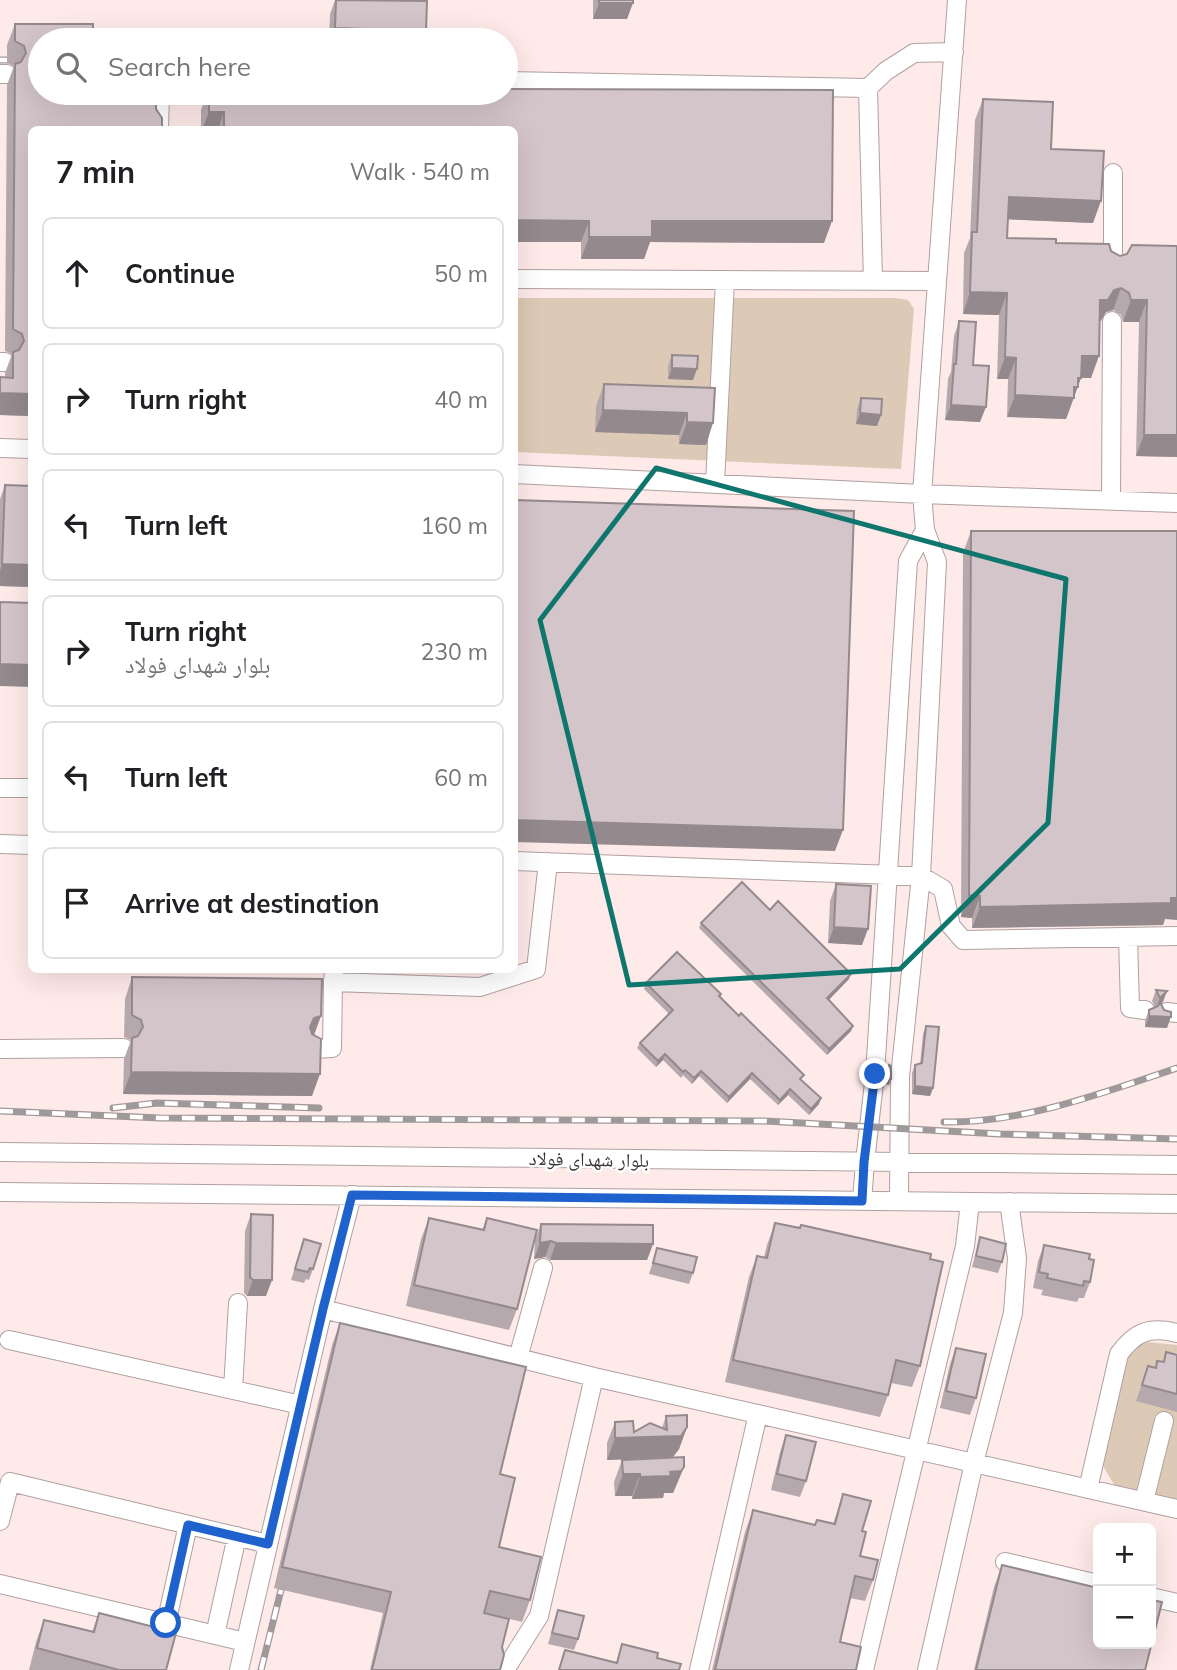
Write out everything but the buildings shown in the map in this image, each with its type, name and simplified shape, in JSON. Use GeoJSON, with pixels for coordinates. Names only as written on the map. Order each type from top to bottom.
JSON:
{"type":"FeatureCollection","features":[{"type":"Feature","properties":{"kind":"street"},"geometry":{"type":"LineString","coordinates":[[899,1201],[900,1077],[921,876],[937,562],[925,530],[922,494],[957,0]]}},
{"type":"Feature","properties":{"kind":"street"},"geometry":{"type":"LineString","coordinates":[[518,81],[868,88],[886,71],[914,53],[954,52]]}},
{"type":"Feature","properties":{"kind":"street"},"geometry":{"type":"LineString","coordinates":[[868,88],[873,281]]}},
{"type":"Feature","properties":{"kind":"street"},"geometry":{"type":"LineString","coordinates":[[159,126],[160,105]]}},
{"type":"Feature","properties":{"kind":"street"},"geometry":{"type":"LineString","coordinates":[[1113,173],[1113,266]]}},
{"type":"Feature","properties":{"kind":"street"},"geometry":{"type":"LineString","coordinates":[[518,279],[937,281]]}},
{"type":"Feature","properties":{"kind":"street"},"geometry":{"type":"LineString","coordinates":[[715,484],[725,280]]}},
{"type":"Feature","properties":{"kind":"street"},"geometry":{"type":"LineString","coordinates":[[1111,501],[1112,321]]}},
{"type":"Feature","properties":{"kind":"street"},"geometry":{"type":"LineString","coordinates":[[0,448],[28,449]]}},
{"type":"Feature","properties":{"kind":"street"},"geometry":{"type":"LineString","coordinates":[[518,474],[922,494],[1177,503]]}},
{"type":"Feature","properties":{"kind":"street"},"geometry":{"type":"LineString","coordinates":[[862,1201],[875,1074],[908,561],[925,530]]}},
{"type":"Feature","properties":{"kind":"street"},"geometry":{"type":"LineString","coordinates":[[0,788],[28,788]]}},
{"type":"Feature","properties":{"kind":"street"},"geometry":{"type":"LineString","coordinates":[[0,844],[28,845]]}},
{"type":"Feature","properties":{"kind":"street"},"geometry":{"type":"LineString","coordinates":[[518,861],[921,876],[943,890],[951,926],[963,940],[1177,936]]}},
{"type":"Feature","properties":{"kind":"street"},"geometry":{"type":"LineString","coordinates":[[313,1049],[332,1048],[333,976],[480,987],[536,968],[548,862]]}},
{"type":"Feature","properties":{"kind":"street"},"geometry":{"type":"LineString","coordinates":[[1128,937],[1130,1008],[1145,1010]]}},
{"type":"Feature","properties":{"kind":"street"},"geometry":{"type":"LineString","coordinates":[[0,1049],[124,1048]]}},
{"type":"Feature","properties":{"kind":"street","name":"بلوار شهدای فولاد"},"geometry":{"type":"LineString","coordinates":[[0,1152],[1177,1165]]}},
{"type":"Feature","properties":{"kind":"street","name":"بلوار شهدای فولاد"},"geometry":{"type":"LineString","coordinates":[[0,1192],[1177,1204]]}},
{"type":"Feature","properties":{"kind":"street"},"geometry":{"type":"LineString","coordinates":[[239,1670],[352,1195]]}},
{"type":"Feature","properties":{"kind":"street"},"geometry":{"type":"LineString","coordinates":[[864,1670],[965,1246],[970,1202]]}},
{"type":"Feature","properties":{"kind":"street"},"geometry":{"type":"LineString","coordinates":[[927,1670],[974,1463],[1013,1313],[1017,1258],[1009,1202]]}},
{"type":"Feature","properties":{"kind":"street"},"geometry":{"type":"LineString","coordinates":[[518,1358],[543,1268]]}},
{"type":"Feature","properties":{"kind":"street"},"geometry":{"type":"LineString","coordinates":[[233,1390],[238,1303]]}},
{"type":"Feature","properties":{"kind":"street"},"geometry":{"type":"LineString","coordinates":[[323,1309],[593,1377],[1177,1510]]}},
{"type":"Feature","properties":{"kind":"street"},"geometry":{"type":"LineString","coordinates":[[1088,1489],[1119,1353],[1131,1338],[1146,1331],[1177,1333]]}},
{"type":"Feature","properties":{"kind":"street"},"geometry":{"type":"LineString","coordinates":[[9,1340],[301,1405]]}},
{"type":"Feature","properties":{"kind":"street"},"geometry":{"type":"LineString","coordinates":[[505,1670],[539,1616],[593,1377]]}},
{"type":"Feature","properties":{"kind":"street"},"geometry":{"type":"LineString","coordinates":[[699,1670],[758,1414]]}},
{"type":"Feature","properties":{"kind":"street"},"geometry":{"type":"LineString","coordinates":[[1144,1501],[1164,1421]]}},
{"type":"Feature","properties":{"kind":"street"},"geometry":{"type":"LineString","coordinates":[[0,1521],[10,1482],[268,1544]]}},
{"type":"Feature","properties":{"kind":"street"},"geometry":{"type":"LineString","coordinates":[[166,1623],[188,1525]]}},
{"type":"Feature","properties":{"kind":"street"},"geometry":{"type":"LineString","coordinates":[[215,1635],[237,1536]]}},
{"type":"Feature","properties":{"kind":"street"},"geometry":{"type":"LineString","coordinates":[[1005,1562],[1093,1583]]}},
{"type":"Feature","properties":{"kind":"street"},"geometry":{"type":"LineString","coordinates":[[0,1584],[245,1642]]}},
{"type":"Feature","properties":{"kind":"street"},"geometry":{"type":"LineString","coordinates":[[1156,1598],[1177,1603]]}},
{"type":"Feature","properties":{"kind":"highlighted area"},"geometry":{"type":"Polygon","coordinates":[[[656,468],[1066,579],[1048,823],[900,969],[629,985],[540,620],[656,468]]]}},
{"type":"Feature","properties":{"kind":"shaded area"},"geometry":{"type":"Polygon","coordinates":[[[0,0],[1177,0],[1177,1670],[0,1670],[0,0]]]}},
{"type":"Feature","properties":{"kind":"shaded area"},"geometry":{"type":"Polygon","coordinates":[[[518,298],[908,300],[914,309],[901,469],[518,452],[518,298]]]}},
{"type":"Feature","properties":{"kind":"shaded area"},"geometry":{"type":"Polygon","coordinates":[[[1148,1342],[1177,1345],[1177,1500],[1115,1486],[1103,1466],[1128,1356],[1135,1347],[1148,1342]]]}},
{"type":"Feature","properties":{"kind":"railway"},"geometry":{"type":"LineString","coordinates":[[0,60],[7,60]]}},
{"type":"Feature","properties":{"kind":"railway"},"geometry":{"type":"LineString","coordinates":[[944,1122],[1004,1118],[1033,1112],[1177,1068]]}},
{"type":"Feature","properties":{"kind":"railway"},"geometry":{"type":"LineString","coordinates":[[113,1108],[157,1103],[319,1108]]}},
{"type":"Feature","properties":{"kind":"railway"},"geometry":{"type":"LineString","coordinates":[[0,1111],[160,1118],[765,1121],[1000,1134],[1177,1139]]}},
{"type":"Feature","properties":{"kind":"railway"},"geometry":{"type":"LineString","coordinates":[[261,1670],[281,1590]]}},
{"type":"Feature","properties":{"kind":"route"},"geometry":{"type":"LineString","coordinates":[[166,1623],[188,1525],[268,1544],[352,1195],[862,1201],[875,1074]]}}]}
